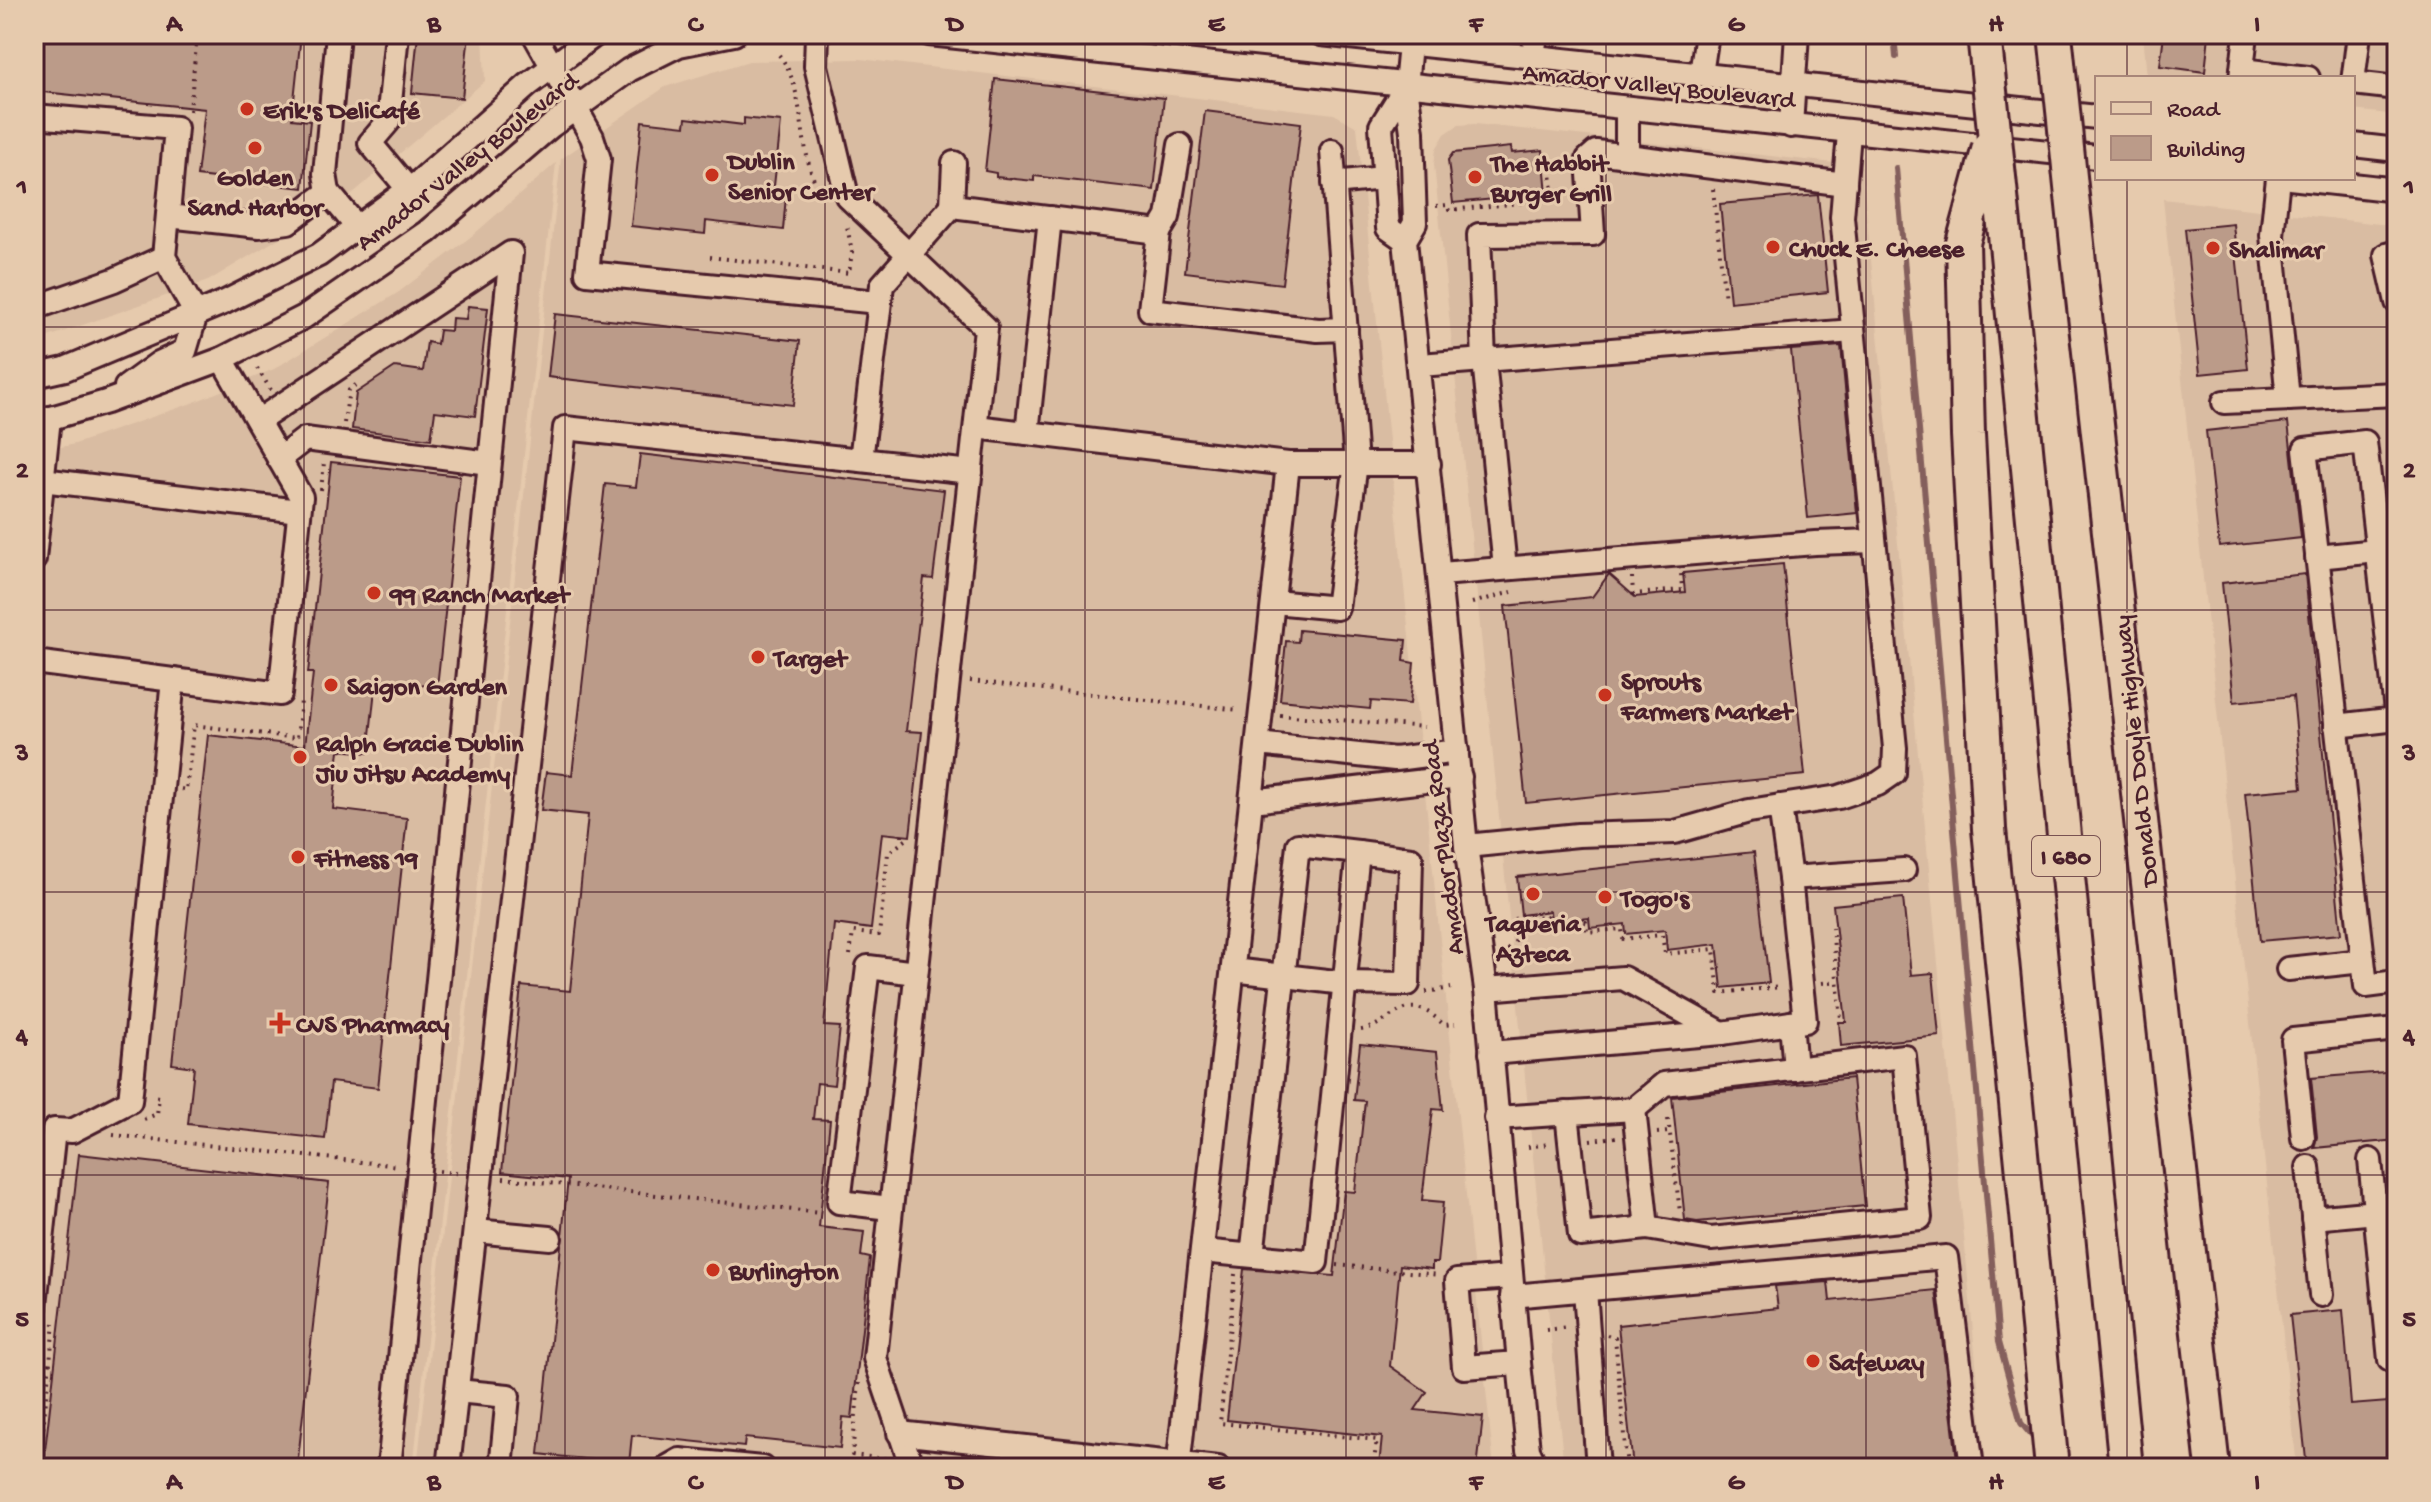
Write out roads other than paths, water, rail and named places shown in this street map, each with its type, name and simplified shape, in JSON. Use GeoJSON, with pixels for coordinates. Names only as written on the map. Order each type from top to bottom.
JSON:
{"type":"FeatureCollection","features":[{"type":"Feature","properties":{"kind":"highway","name":"I 680"},"geometry":{"type":"LineString","coordinates":[[1984,34],[2126,1468]]}},
{"type":"Feature","properties":{"kind":"highway","name":"Donald D Doyle Highway"},"geometry":{"type":"LineString","coordinates":[[2055,34],[2213,1468]]}},
{"type":"Feature","properties":{"kind":"highway"},"geometry":{"type":"LineString","coordinates":[[1994,128],[1963,243],[1968,435],[1989,829],[2052,1468]]}},
{"type":"Feature","properties":{"kind":"street"},"geometry":{"type":"LineString","coordinates":[[338,34],[325,174],[328,192],[357,227]]}},
{"type":"Feature","properties":{"kind":"street"},"geometry":{"type":"LineString","coordinates":[[397,34],[388,122],[370,143],[409,190]]}},
{"type":"Feature","properties":{"kind":"street"},"geometry":{"type":"LineString","coordinates":[[534,34],[576,108],[599,159],[587,273],[878,302]]}},
{"type":"Feature","properties":{"kind":"street","name":"Amador Valley Boulevard"},"geometry":{"type":"LineString","coordinates":[[34,376],[65,369],[196,314],[319,255],[409,190],[552,67],[596,34]]}},
{"type":"Feature","properties":{"kind":"street","name":"Amador Valley Boulevard"},"geometry":{"type":"LineString","coordinates":[[41,421],[106,402],[222,359],[304,317],[427,232],[576,108],[629,70],[679,45],[734,34]]}},
{"type":"Feature","properties":{"kind":"street"},"geometry":{"type":"LineString","coordinates":[[817,34],[816,66],[847,196],[986,328],[875,1358],[912,1468]]}},
{"type":"Feature","properties":{"kind":"street","name":"Amador Valley Boulevard"},"geometry":{"type":"LineString","coordinates":[[929,34],[2095,157]]}},
{"type":"Feature","properties":{"kind":"street","name":"Amador Valley Boulevard"},"geometry":{"type":"LineString","coordinates":[[1321,34],[1411,39],[1533,57],[2095,117]]}},
{"type":"Feature","properties":{"kind":"street"},"geometry":{"type":"LineString","coordinates":[[1533,57],[1536,34]]}},
{"type":"Feature","properties":{"kind":"street"},"geometry":{"type":"LineString","coordinates":[[1701,74],[1707,34]]}},
{"type":"Feature","properties":{"kind":"street"},"geometry":{"type":"LineString","coordinates":[[1791,126],[1797,34]]}},
{"type":"Feature","properties":{"kind":"street"},"geometry":{"type":"LineString","coordinates":[[2246,34],[2241,74],[2274,76]]}},
{"type":"Feature","properties":{"kind":"street"},"geometry":{"type":"LineString","coordinates":[[2354,76],[2359,34]]}},
{"type":"Feature","properties":{"kind":"street","name":"Amador Plaza Road"},"geometry":{"type":"LineString","coordinates":[[1411,39],[1406,86],[1412,132],[1415,223],[1405,240],[1420,365],[1466,846],[1486,989],[1528,1462]]}},
{"type":"Feature","properties":{"kind":"street"},"geometry":{"type":"LineString","coordinates":[[2355,82],[2397,88]]}},
{"type":"Feature","properties":{"kind":"street","name":"Amador Plaza Road"},"geometry":{"type":"LineString","coordinates":[[1405,240],[1388,228],[1381,126],[1406,86]]}},
{"type":"Feature","properties":{"kind":"street"},"geometry":{"type":"LineString","coordinates":[[1627,108],[1627,155]]}},
{"type":"Feature","properties":{"kind":"street"},"geometry":{"type":"LineString","coordinates":[[34,116],[176,128],[164,257],[196,314]]}},
{"type":"Feature","properties":{"kind":"street"},"geometry":{"type":"LineString","coordinates":[[1466,846],[1578,835],[1675,832],[1780,806],[1839,797],[1878,784],[1894,773],[1895,748],[1842,217],[1849,133]]}},
{"type":"Feature","properties":{"kind":"street"},"geometry":{"type":"LineString","coordinates":[[1180,145],[1168,217],[1159,232],[1150,310],[1318,330],[1346,329]]}},
{"type":"Feature","properties":{"kind":"street"},"geometry":{"type":"LineString","coordinates":[[2355,145],[2397,150]]}},
{"type":"Feature","properties":{"kind":"street"},"geometry":{"type":"LineString","coordinates":[[1274,602],[1337,608],[1356,463],[1332,151]]}},
{"type":"Feature","properties":{"kind":"street"},"geometry":{"type":"LineString","coordinates":[[1505,568],[1484,360],[1479,235],[1593,234],[1588,159],[1596,152],[1845,184]]}},
{"type":"Feature","properties":{"kind":"street"},"geometry":{"type":"LineString","coordinates":[[861,460],[882,285],[952,206],[954,163]]}},
{"type":"Feature","properties":{"kind":"street"},"geometry":{"type":"LineString","coordinates":[[1334,183],[1383,178]]}},
{"type":"Feature","properties":{"kind":"street"},"geometry":{"type":"LineString","coordinates":[[2278,180],[2272,235],[2288,399]]}},
{"type":"Feature","properties":{"kind":"street"},"geometry":{"type":"LineString","coordinates":[[2324,180],[2397,190]]}},
{"type":"Feature","properties":{"kind":"street"},"geometry":{"type":"LineString","coordinates":[[168,216],[259,226],[288,222],[328,192]]}},
{"type":"Feature","properties":{"kind":"street"},"geometry":{"type":"LineString","coordinates":[[952,206],[1159,232]]}},
{"type":"Feature","properties":{"kind":"street"},"geometry":{"type":"LineString","coordinates":[[1027,433],[1050,218]]}},
{"type":"Feature","properties":{"kind":"street"},"geometry":{"type":"LineString","coordinates":[[2397,252],[2386,255],[2397,302]]}},
{"type":"Feature","properties":{"kind":"street"},"geometry":{"type":"LineString","coordinates":[[258,421],[511,253],[389,1468]]}},
{"type":"Feature","properties":{"kind":"street"},"geometry":{"type":"LineString","coordinates":[[34,308],[114,280],[164,257]]}},
{"type":"Feature","properties":{"kind":"street","name":"Amador Valley Boulevard"},"geometry":{"type":"LineString","coordinates":[[106,402],[159,363],[185,351],[196,314]]}},
{"type":"Feature","properties":{"kind":"street"},"geometry":{"type":"LineString","coordinates":[[1420,365],[1853,331]]}},
{"type":"Feature","properties":{"kind":"street"},"geometry":{"type":"LineString","coordinates":[[34,662],[280,694],[301,497],[222,359]]}},
{"type":"Feature","properties":{"kind":"street"},"geometry":{"type":"LineString","coordinates":[[2224,402],[2397,394]]}},
{"type":"Feature","properties":{"kind":"street"},"geometry":{"type":"LineString","coordinates":[[34,559],[41,421]]}},
{"type":"Feature","properties":{"kind":"street"},"geometry":{"type":"LineString","coordinates":[[976,427],[1288,464],[1429,464]]}},
{"type":"Feature","properties":{"kind":"street"},"geometry":{"type":"LineString","coordinates":[[448,1468],[565,428],[971,472]]}},
{"type":"Feature","properties":{"kind":"street"},"geometry":{"type":"LineString","coordinates":[[279,459],[305,439],[489,463]]}},
{"type":"Feature","properties":{"kind":"street"},"geometry":{"type":"LineString","coordinates":[[2336,726],[2397,720],[2387,550],[2365,442],[2305,449],[2336,726],[2366,986],[2397,982]]}},
{"type":"Feature","properties":{"kind":"street"},"geometry":{"type":"LineString","coordinates":[[1178,1466],[1288,464]]}},
{"type":"Feature","properties":{"kind":"street"},"geometry":{"type":"LineString","coordinates":[[39,490],[299,511]]}},
{"type":"Feature","properties":{"kind":"street"},"geometry":{"type":"LineString","coordinates":[[1441,574],[1801,544],[1874,541]]}},
{"type":"Feature","properties":{"kind":"street"},"geometry":{"type":"LineString","coordinates":[[2317,557],[2387,550]]}},
{"type":"Feature","properties":{"kind":"street"},"geometry":{"type":"LineString","coordinates":[[44,1315],[44,1129],[72,1131],[130,1101],[173,680]]}},
{"type":"Feature","properties":{"kind":"street"},"geometry":{"type":"LineString","coordinates":[[1258,744],[1395,759],[1457,751]]}},
{"type":"Feature","properties":{"kind":"street"},"geometry":{"type":"LineString","coordinates":[[1252,801],[1460,777]]}},
{"type":"Feature","properties":{"kind":"street"},"geometry":{"type":"LineString","coordinates":[[1491,1053],[1722,1033],[1805,1021],[1780,806]]}},
{"type":"Feature","properties":{"kind":"street"},"geometry":{"type":"LineString","coordinates":[[1233,970],[1283,976],[1344,983],[1408,984],[1411,859],[1298,845],[1283,976],[1252,1256]]}},
{"type":"Feature","properties":{"kind":"street"},"geometry":{"type":"LineString","coordinates":[[1202,1251],[1316,1262],[1358,852]]}},
{"type":"Feature","properties":{"kind":"street"},"geometry":{"type":"LineString","coordinates":[[1790,878],[1904,870]]}},
{"type":"Feature","properties":{"kind":"street"},"geometry":{"type":"LineString","coordinates":[[2288,969],[2363,961]]}},
{"type":"Feature","properties":{"kind":"street"},"geometry":{"type":"LineString","coordinates":[[890,1208],[839,1202],[868,967],[916,973]]}},
{"type":"Feature","properties":{"kind":"street"},"geometry":{"type":"LineString","coordinates":[[1486,989],[1623,978],[1722,1033]]}},
{"type":"Feature","properties":{"kind":"street"},"geometry":{"type":"LineString","coordinates":[[1791,1023],[1795,1069]]}},
{"type":"Feature","properties":{"kind":"street"},"geometry":{"type":"LineString","coordinates":[[2303,1138],[2293,1040],[2397,1029]]}},
{"type":"Feature","properties":{"kind":"street"},"geometry":{"type":"LineString","coordinates":[[1496,1118],[1567,1113],[1634,1109],[1664,1084],[1904,1056],[1920,1218],[1711,1239],[1647,1228],[1580,1235],[1567,1113]]}},
{"type":"Feature","properties":{"kind":"street"},"geometry":{"type":"LineString","coordinates":[[1634,1109],[1647,1228]]}},
{"type":"Feature","properties":{"kind":"street"},"geometry":{"type":"LineString","coordinates":[[2370,1160],[2386,1211],[2390,1360],[2397,1359]]}},
{"type":"Feature","properties":{"kind":"street"},"geometry":{"type":"LineString","coordinates":[[2308,1167],[2321,1295]]}},
{"type":"Feature","properties":{"kind":"street"},"geometry":{"type":"LineString","coordinates":[[2313,1218],[2386,1211]]}},
{"type":"Feature","properties":{"kind":"street"},"geometry":{"type":"LineString","coordinates":[[475,1231],[550,1238]]}},
{"type":"Feature","properties":{"kind":"street"},"geometry":{"type":"LineString","coordinates":[[1519,1363],[1464,1367],[1457,1281],[1585,1290],[1946,1257],[1972,1468]]}},
{"type":"Feature","properties":{"kind":"street"},"geometry":{"type":"LineString","coordinates":[[1585,1290],[1598,1468]]}},
{"type":"Feature","properties":{"kind":"street"},"geometry":{"type":"LineString","coordinates":[[457,1391],[508,1396],[501,1468]]}},
{"type":"Feature","properties":{"kind":"street"},"geometry":{"type":"LineString","coordinates":[[899,1433],[1218,1468]]}},
{"type":"Feature","properties":{"kind":"street"},"geometry":{"type":"LineString","coordinates":[[666,1468],[680,1460],[762,1468]]}},
{"type":"Feature","properties":{"kind":"waterway"},"geometry":{"type":"LineString","coordinates":[[1894,34],[1896,57]]}},
{"type":"Feature","properties":{"kind":"waterway"},"geometry":{"type":"LineString","coordinates":[[1896,168],[1999,1342],[2021,1423],[2038,1443]]}},
{"type":"Feature","properties":{"kind":"place","name":"Erik's DeliCafé"},"geometry":{"type":"Point","coordinates":[247,109]}},
{"type":"Feature","properties":{"kind":"place","name":"Golden Sand Harbor"},"geometry":{"type":"Point","coordinates":[255,148]}},
{"type":"Feature","properties":{"kind":"place","name":"Dublin Senior Center"},"geometry":{"type":"Point","coordinates":[712,175]}},
{"type":"Feature","properties":{"kind":"place","name":"The Habbit Burger Grill"},"geometry":{"type":"Point","coordinates":[1475,177]}},
{"type":"Feature","properties":{"kind":"place","name":"Chuck E. Cheese"},"geometry":{"type":"Point","coordinates":[1773,247]}},
{"type":"Feature","properties":{"kind":"place","name":"Shalimar"},"geometry":{"type":"Point","coordinates":[2213,248]}},
{"type":"Feature","properties":{"kind":"place","name":"99 Ranch Market"},"geometry":{"type":"Point","coordinates":[374,593]}},
{"type":"Feature","properties":{"kind":"place","name":"Target"},"geometry":{"type":"Point","coordinates":[758,657]}},
{"type":"Feature","properties":{"kind":"place","name":"Saigon Garden"},"geometry":{"type":"Point","coordinates":[331,685]}},
{"type":"Feature","properties":{"kind":"place","name":"Sprouts Farmers Market"},"geometry":{"type":"Point","coordinates":[1605,695]}},
{"type":"Feature","properties":{"kind":"place","name":"Ralph Gracie Dublin Jiu Jitsu Academy"},"geometry":{"type":"Point","coordinates":[300,757]}},
{"type":"Feature","properties":{"kind":"place","name":"Fitness 19"},"geometry":{"type":"Point","coordinates":[298,857]}},
{"type":"Feature","properties":{"kind":"place","name":"Taqueria Azteca"},"geometry":{"type":"Point","coordinates":[1533,894]}},
{"type":"Feature","properties":{"kind":"place","name":"Togo's"},"geometry":{"type":"Point","coordinates":[1605,897]}},
{"type":"Feature","properties":{"kind":"place","name":"CVS Pharmacy"},"geometry":{"type":"Point","coordinates":[280,1023]}},
{"type":"Feature","properties":{"kind":"place","name":"Burlington"},"geometry":{"type":"Point","coordinates":[713,1270]}},
{"type":"Feature","properties":{"kind":"place","name":"Safeway"},"geometry":{"type":"Point","coordinates":[1813,1361]}}]}
